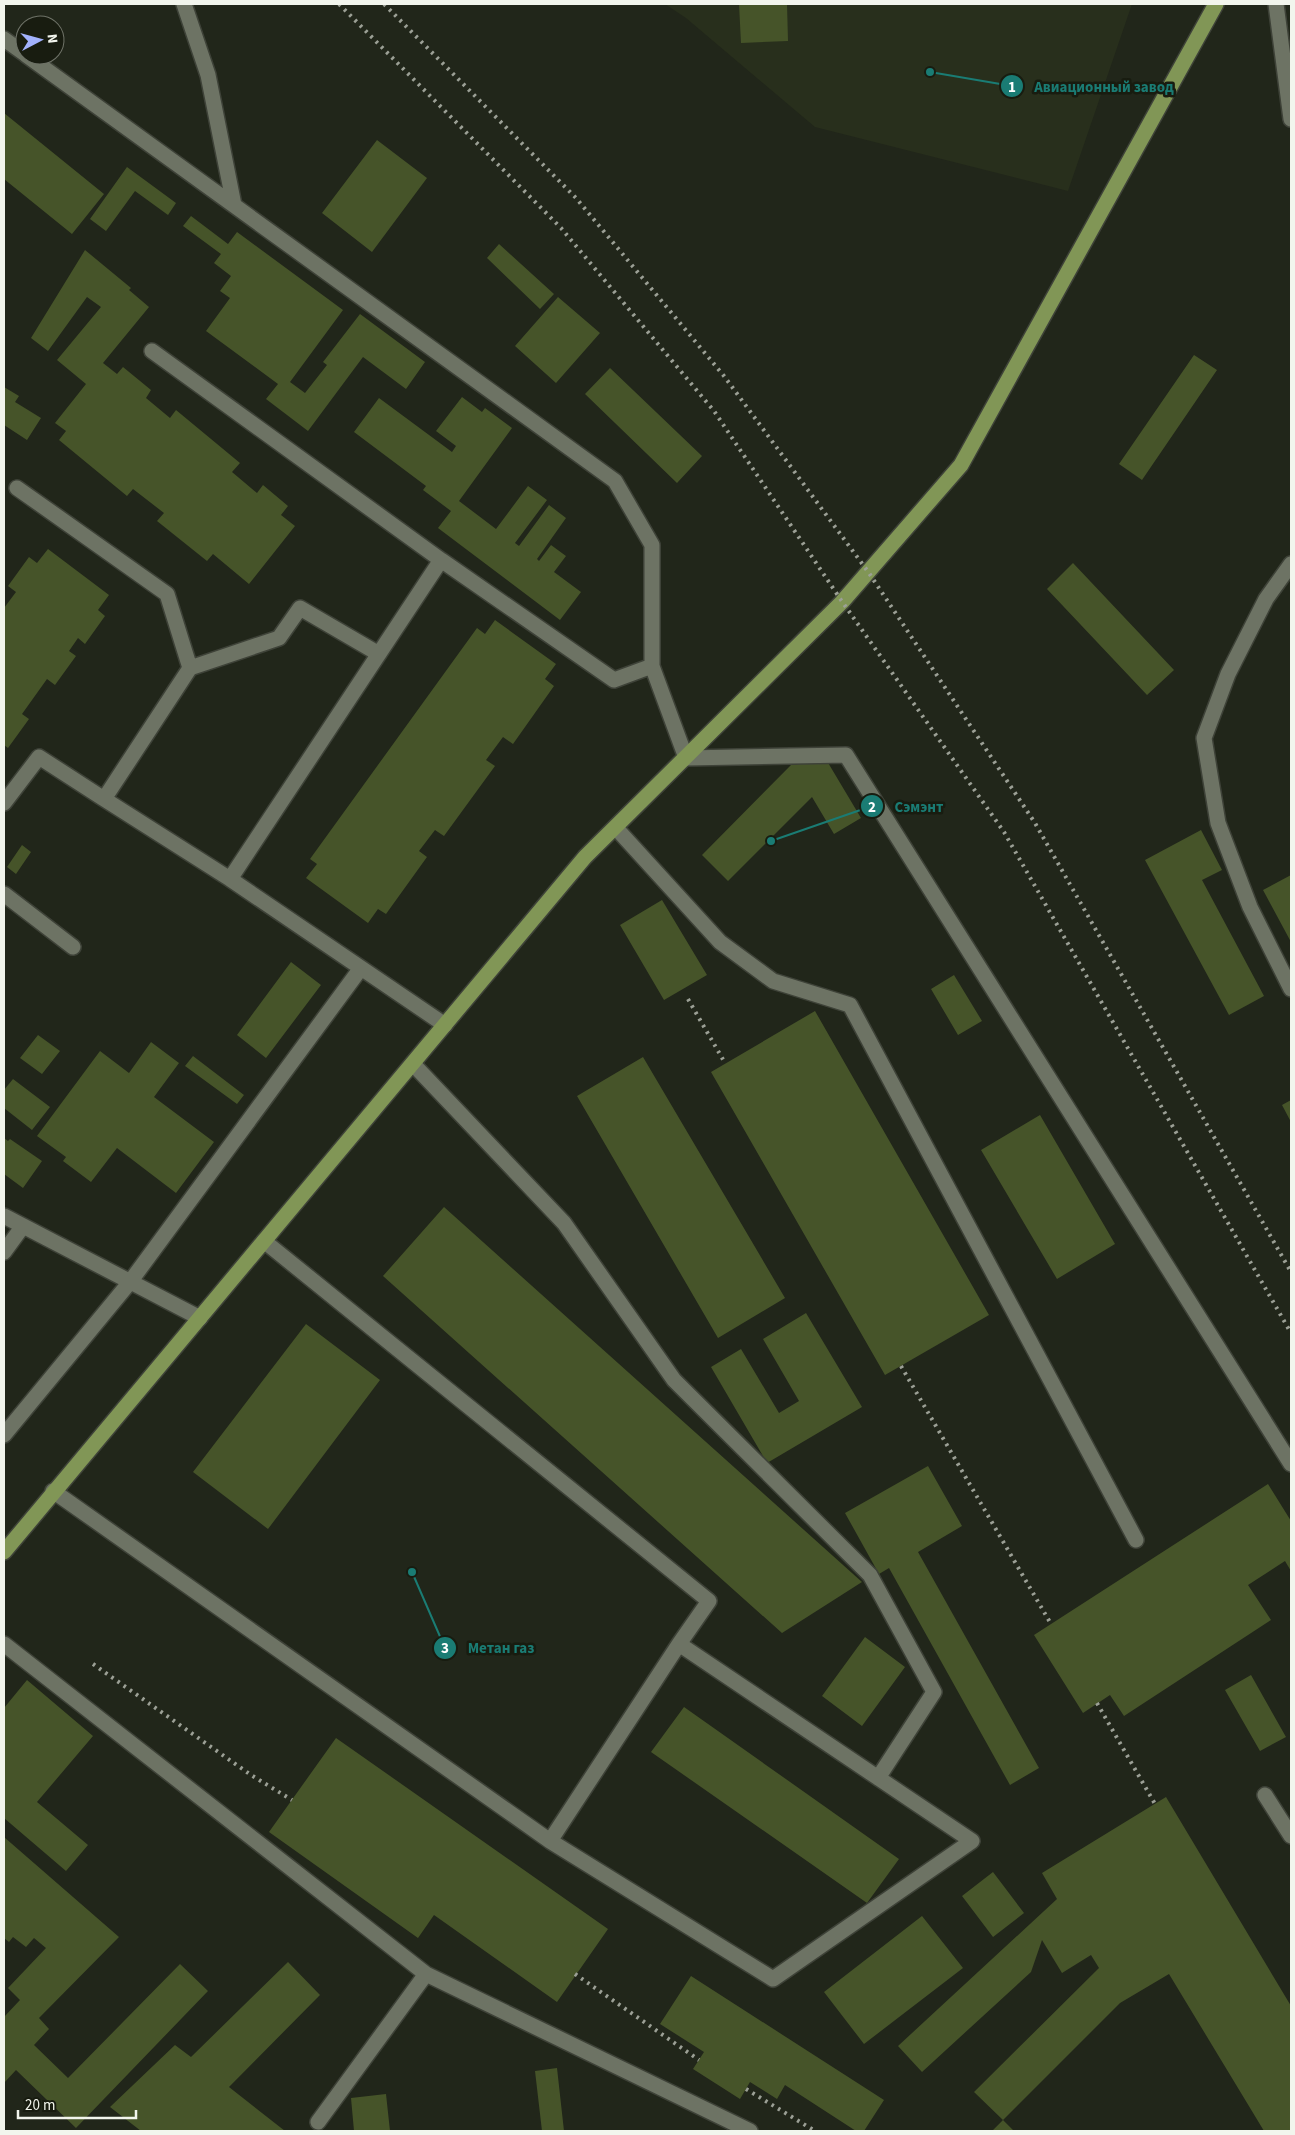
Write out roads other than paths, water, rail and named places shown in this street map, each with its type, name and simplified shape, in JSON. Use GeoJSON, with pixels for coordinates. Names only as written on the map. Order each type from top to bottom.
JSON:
{"type":"FeatureCollection","features":[{"type":"Feature","properties":{"kind":"main road"},"geometry":{"type":"LineString","coordinates":[[4,1552],[53,1491],[446,1025],[585,857],[869,573],[961,465],[1216,4]]}},
{"type":"Feature","properties":{"kind":"street"},"geometry":{"type":"LineString","coordinates":[[184,4],[208,75],[234,205]]}},
{"type":"Feature","properties":{"kind":"street"},"geometry":{"type":"LineString","coordinates":[[1276,4],[1291,119]]}},
{"type":"Feature","properties":{"kind":"street"},"geometry":{"type":"LineString","coordinates":[[4,39],[15,47]]}},
{"type":"Feature","properties":{"kind":"street"},"geometry":{"type":"LineString","coordinates":[[40,65],[615,481],[652,545],[652,666],[686,758],[846,756],[1291,1464]]}},
{"type":"Feature","properties":{"kind":"street"},"geometry":{"type":"LineString","coordinates":[[152,351],[441,560],[614,680],[652,666]]}},
{"type":"Feature","properties":{"kind":"street"},"geometry":{"type":"LineString","coordinates":[[17,488],[167,594],[190,668]]}},
{"type":"Feature","properties":{"kind":"street"},"geometry":{"type":"LineString","coordinates":[[230,879],[441,560]]}},
{"type":"Feature","properties":{"kind":"street"},"geometry":{"type":"LineString","coordinates":[[1291,564],[1262,608],[1228,674],[1204,738],[1218,823],[1250,907],[1291,989]]}},
{"type":"Feature","properties":{"kind":"street"},"geometry":{"type":"LineString","coordinates":[[104,799],[190,668],[279,638],[300,608],[379,654]]}},
{"type":"Feature","properties":{"kind":"street"},"geometry":{"type":"LineString","coordinates":[[4,803],[39,757],[230,879],[446,1025]]}},
{"type":"Feature","properties":{"kind":"street"},"geometry":{"type":"LineString","coordinates":[[616,828],[720,942],[773,981],[850,1005],[1136,1540]]}},
{"type":"Feature","properties":{"kind":"street"},"geometry":{"type":"LineString","coordinates":[[4,894],[73,947]]}},
{"type":"Feature","properties":{"kind":"street"},"geometry":{"type":"LineString","coordinates":[[4,1435],[130,1282],[361,968]]}},
{"type":"Feature","properties":{"kind":"street"},"geometry":{"type":"LineString","coordinates":[[413,1064],[564,1223],[674,1380],[870,1574],[934,1692],[878,1778]]}},
{"type":"Feature","properties":{"kind":"street"},"geometry":{"type":"LineString","coordinates":[[4,1216],[200,1318]]}},
{"type":"Feature","properties":{"kind":"street"},"geometry":{"type":"LineString","coordinates":[[4,1252],[23,1226]]}},
{"type":"Feature","properties":{"kind":"street"},"geometry":{"type":"LineString","coordinates":[[264,1241],[708,1601],[550,1841]]}},
{"type":"Feature","properties":{"kind":"street"},"geometry":{"type":"LineString","coordinates":[[53,1491],[550,1841],[773,1979],[972,1842],[680,1644]]}},
{"type":"Feature","properties":{"kind":"street"},"geometry":{"type":"LineString","coordinates":[[4,1644],[426,1974],[750,2131]]}},
{"type":"Feature","properties":{"kind":"street"},"geometry":{"type":"LineString","coordinates":[[1265,1795],[1291,1836]]}},
{"type":"Feature","properties":{"kind":"street"},"geometry":{"type":"LineString","coordinates":[[318,2122],[426,1974]]}},
{"type":"Feature","properties":{"kind":"railway"},"geometry":{"type":"LineString","coordinates":[[339,4],[561,228],[714,411],[841,600],[1004,832],[1291,1333]]}},
{"type":"Feature","properties":{"kind":"railway"},"geometry":{"type":"LineString","coordinates":[[384,4],[576,198],[724,376],[869,573],[1035,823],[1291,1272]]}},
{"type":"Feature","properties":{"kind":"railway"},"geometry":{"type":"LineString","coordinates":[[688,999],[725,1063]]}},
{"type":"Feature","properties":{"kind":"railway"},"geometry":{"type":"LineString","coordinates":[[901,1366],[1051,1624]]}},
{"type":"Feature","properties":{"kind":"railway"},"geometry":{"type":"LineString","coordinates":[[93,1664],[251,1775],[292,1800]]}},
{"type":"Feature","properties":{"kind":"railway"},"geometry":{"type":"LineString","coordinates":[[1097,1703],[1155,1804]]}},
{"type":"Feature","properties":{"kind":"railway"},"geometry":{"type":"LineString","coordinates":[[575,1974],[699,2060]]}},
{"type":"Feature","properties":{"kind":"railway"},"geometry":{"type":"LineString","coordinates":[[746,2089],[815,2131]]}},
{"type":"Feature","properties":{"kind":"place","name":"Авиационный завод"},"geometry":{"type":"Point","coordinates":[930,72]}},
{"type":"Feature","properties":{"kind":"place","name":"Сэмэнт"},"geometry":{"type":"Point","coordinates":[771,841]}},
{"type":"Feature","properties":{"kind":"place","name":"Метан газ"},"geometry":{"type":"Point","coordinates":[412,1572]}}]}
